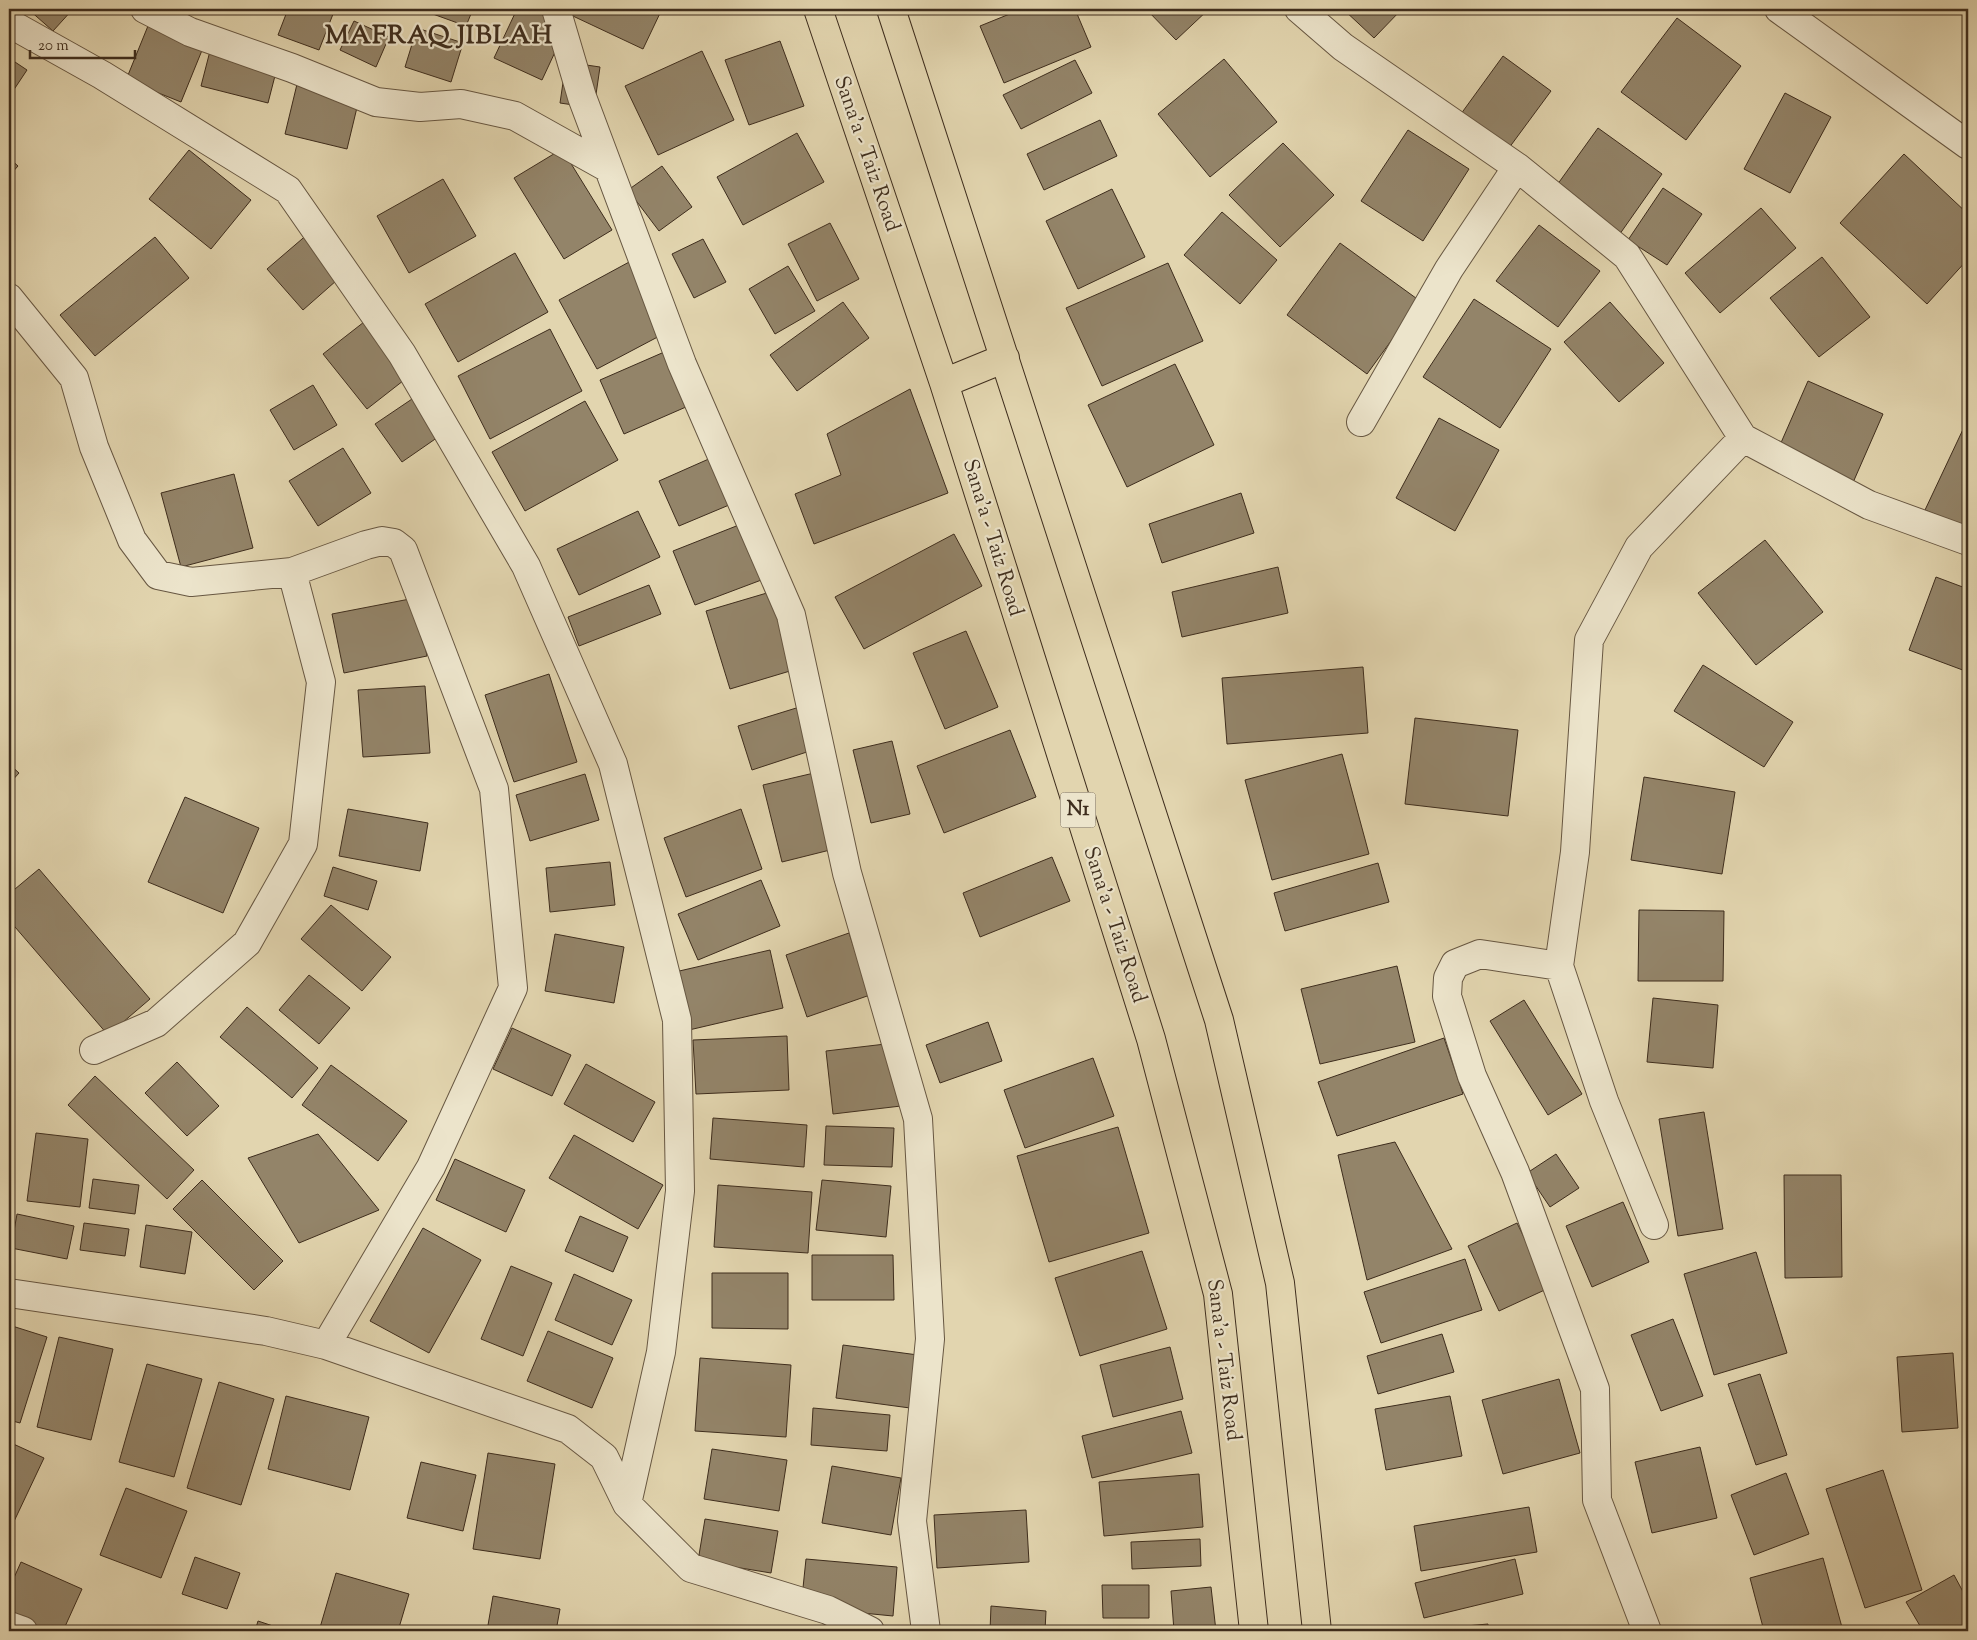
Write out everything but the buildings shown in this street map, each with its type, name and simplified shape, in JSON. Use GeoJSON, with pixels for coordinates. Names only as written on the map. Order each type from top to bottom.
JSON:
{"type":"FeatureCollection","features":[{"type":"Feature","properties":{"kind":"highway","name":"Sana'a - Taiz Road"},"geometry":{"type":"LineString","coordinates":[[818,9],[944,383],[1151,1039],[1218,1294],[1254,1631]]}},
{"type":"Feature","properties":{"kind":"highway"},"geometry":{"type":"LineString","coordinates":[[891,9],[1219,1020],[1280,1283],[1317,1631]]}},
{"type":"Feature","properties":{"kind":"highway"},"geometry":{"type":"LineString","coordinates":[[944,383],[1005,358]]}},
{"type":"Feature","properties":{"kind":"street"},"geometry":{"type":"LineString","coordinates":[[145,9],[190,32],[292,68],[376,102],[420,107],[461,104],[515,116],[608,168]]}},
{"type":"Feature","properties":{"kind":"street"},"geometry":{"type":"LineString","coordinates":[[556,9],[582,97],[682,364],[791,615],[847,873],[918,1119],[930,1338],[912,1521],[926,1631]]}},
{"type":"Feature","properties":{"kind":"street"},"geometry":{"type":"LineString","coordinates":[[1300,9],[1343,47],[1517,166],[1628,256],[1743,438],[1869,505],[1968,541]]}},
{"type":"Feature","properties":{"kind":"street"},"geometry":{"type":"LineString","coordinates":[[1779,9],[1968,145]]}},
{"type":"Feature","properties":{"kind":"street"},"geometry":{"type":"LineString","coordinates":[[9,23],[102,75],[288,190],[402,354],[526,566],[613,764],[677,1020],[680,1191],[661,1352],[627,1504]]}},
{"type":"Feature","properties":{"kind":"street"},"geometry":{"type":"LineString","coordinates":[[1361,422],[1449,269],[1517,166]]}},
{"type":"Feature","properties":{"kind":"street"},"geometry":{"type":"LineString","coordinates":[[9,298],[74,378],[94,447],[132,540],[158,575],[191,582],[292,572],[382,541],[394,543],[403,550],[494,789],[513,988],[431,1167],[326,1345]]}},
{"type":"Feature","properties":{"kind":"street"},"geometry":{"type":"LineString","coordinates":[[1654,1225],[1604,1100],[1559,966],[1575,852],[1589,640],[1639,547],[1743,438]]}},
{"type":"Feature","properties":{"kind":"street"},"geometry":{"type":"LineString","coordinates":[[94,1050],[156,1023],[247,943],[303,844],[321,682],[292,572]]}},
{"type":"Feature","properties":{"kind":"street"},"geometry":{"type":"LineString","coordinates":[[1559,966],[1480,954],[1455,964],[1448,978],[1447,996],[1472,1076],[1515,1172],[1595,1389],[1597,1500],[1648,1631]]}},
{"type":"Feature","properties":{"kind":"street"},"geometry":{"type":"LineString","coordinates":[[9,1293],[266,1331],[326,1345],[568,1429],[604,1457],[627,1504],[691,1568],[828,1610],[870,1631]]}},
{"type":"Feature","properties":{"kind":"street"},"geometry":{"type":"LineString","coordinates":[[9,1626],[23,1631]]}},
{"type":"Feature","properties":{"kind":"district","name":"MAFRAQ JIBLAH"},"geometry":{"type":"Point","coordinates":[439,36]}}]}
